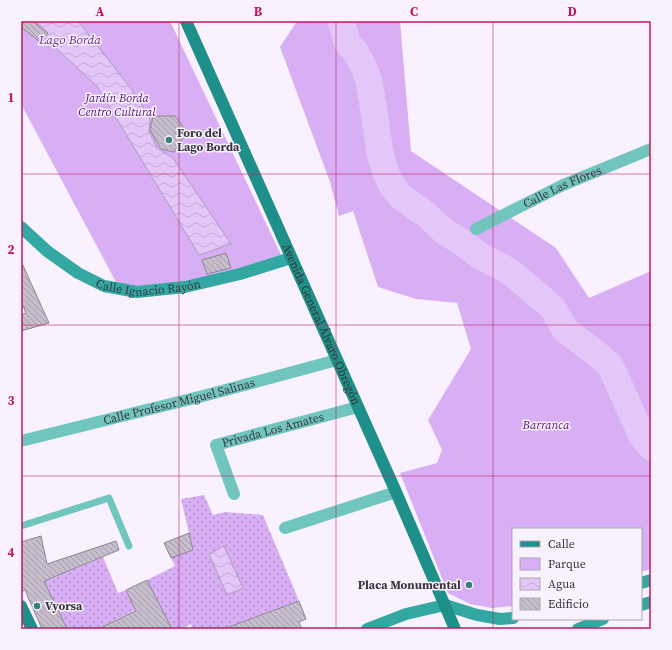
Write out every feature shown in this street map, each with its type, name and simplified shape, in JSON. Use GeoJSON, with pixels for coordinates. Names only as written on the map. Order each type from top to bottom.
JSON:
{"type":"FeatureCollection","features":[{"type":"Feature","properties":{"kind":"main road","name":"Avenida General Álvaro Obregón"},"geometry":{"type":"LineString","coordinates":[[186,21],[396,492],[455,629]]}},
{"type":"Feature","properties":{"kind":"main road"},"geometry":{"type":"LineString","coordinates":[[21,606],[32,629]]}},
{"type":"Feature","properties":{"kind":"street","name":"Calle Las Flores"},"geometry":{"type":"LineString","coordinates":[[476,229],[563,185],[651,149]]}},
{"type":"Feature","properties":{"kind":"street","name":"Calle Ignacio Rayón"},"geometry":{"type":"LineString","coordinates":[[21,227],[47,251],[78,273],[104,286],[137,292],[185,287],[240,274],[291,258]]}},
{"type":"Feature","properties":{"kind":"street","name":"Calle Profesor Miguel Salinas"},"geometry":{"type":"LineString","coordinates":[[21,441],[207,395],[337,360]]}},
{"type":"Feature","properties":{"kind":"street","name":"Privada Los Amates"},"geometry":{"type":"LineString","coordinates":[[234,494],[216,445],[358,407]]}},
{"type":"Feature","properties":{"kind":"street"},"geometry":{"type":"LineString","coordinates":[[285,528],[396,492]]}},
{"type":"Feature","properties":{"kind":"street"},"geometry":{"type":"LineString","coordinates":[[367,629],[406,614],[445,604],[477,616],[500,619],[512,618]]}},
{"type":"Feature","properties":{"kind":"street"},"geometry":{"type":"LineString","coordinates":[[578,629],[600,620]]}},
{"type":"Feature","properties":{"kind":"lane"},"geometry":{"type":"LineString","coordinates":[[21,526],[109,498],[128,546]]}},
{"type":"Feature","properties":{"kind":"green space","name":"Jardín Borda Centro Cultural"},"geometry":{"type":"Polygon","coordinates":[[[21,21],[170,21],[283,259],[200,281],[135,289],[117,284],[21,104],[21,21]]]}},
{"type":"Feature","properties":{"kind":"green space","name":"Barranca"},"geometry":{"type":"Polygon","coordinates":[[[297,21],[400,21],[411,151],[556,248],[589,298],[651,271],[651,569],[642,572],[642,528],[512,528],[512,606],[492,608],[470,604],[448,593],[400,473],[437,463],[442,450],[428,420],[471,349],[457,303],[416,299],[378,287],[353,211],[339,216],[330,182],[280,47],[297,21]]]}},
{"type":"Feature","properties":{"kind":"green space"},"geometry":{"type":"Polygon","coordinates":[[[204,495],[213,515],[225,512],[263,515],[299,601],[223,629],[193,629],[191,624],[181,629],[172,629],[147,580],[175,566],[171,558],[193,550],[181,499],[204,495]]]}},
{"type":"Feature","properties":{"kind":"green space"},"geometry":{"type":"Polygon","coordinates":[[[103,557],[118,593],[126,590],[136,610],[98,629],[67,629],[44,581],[103,557]]]}},
{"type":"Feature","properties":{"kind":"water","name":"Lago Borda"},"geometry":{"type":"Polygon","coordinates":[[[33,21],[78,21],[132,90],[149,116],[149,131],[157,148],[173,158],[231,244],[199,255],[97,86],[44,37],[48,33],[33,21]]]}},
{"type":"Feature","properties":{"kind":"water"},"geometry":{"type":"Polygon","coordinates":[[[224,546],[243,588],[227,595],[209,554],[224,546]]]}},
{"type":"Feature","properties":{"kind":"building"},"geometry":{"type":"Polygon","coordinates":[[[21,21],[33,21],[48,33],[40,42],[21,27],[21,21]]]}},
{"type":"Feature","properties":{"kind":"building","name":"Foro del Lago Borda"},"geometry":{"type":"Polygon","coordinates":[[[153,116],[175,116],[187,132],[174,152],[161,149],[150,130],[153,116]]]}},
{"type":"Feature","properties":{"kind":"building"},"geometry":{"type":"Polygon","coordinates":[[[226,253],[231,268],[207,274],[202,260],[226,253]]]}},
{"type":"Feature","properties":{"kind":"building"},"geometry":{"type":"Polygon","coordinates":[[[21,261],[49,323],[21,331],[21,315],[26,313],[21,301],[21,261]]]}},
{"type":"Feature","properties":{"kind":"building"},"geometry":{"type":"Polygon","coordinates":[[[189,533],[193,550],[171,558],[164,543],[189,533]]]}},
{"type":"Feature","properties":{"kind":"building"},"geometry":{"type":"Polygon","coordinates":[[[41,536],[47,564],[116,541],[119,550],[44,581],[67,629],[42,629],[25,590],[21,592],[21,542],[41,536]]]}},
{"type":"Feature","properties":{"kind":"building"},"geometry":{"type":"Polygon","coordinates":[[[147,580],[172,629],[98,629],[136,611],[126,590],[147,580]]]}},
{"type":"Feature","properties":{"kind":"building"},"geometry":{"type":"Polygon","coordinates":[[[299,601],[306,619],[299,622],[302,629],[226,629],[226,628],[299,601]]]}},
{"type":"Feature","properties":{"kind":"waterway"},"geometry":{"type":"LineString","coordinates":[[341,21],[347,42],[356,53],[365,70],[369,82],[380,153],[385,171],[391,184],[400,196],[428,216],[445,232],[462,242],[477,254],[509,271],[553,308],[565,330],[610,365],[642,436],[651,447]]}},
{"type":"Feature","properties":{"kind":"place","name":"Foro del Lago Borda"},"geometry":{"type":"Point","coordinates":[169,140]}},
{"type":"Feature","properties":{"kind":"place","name":"Placa Monumental"},"geometry":{"type":"Point","coordinates":[469,585]}},
{"type":"Feature","properties":{"kind":"place","name":"Vyorsa"},"geometry":{"type":"Point","coordinates":[37,606]}}]}
